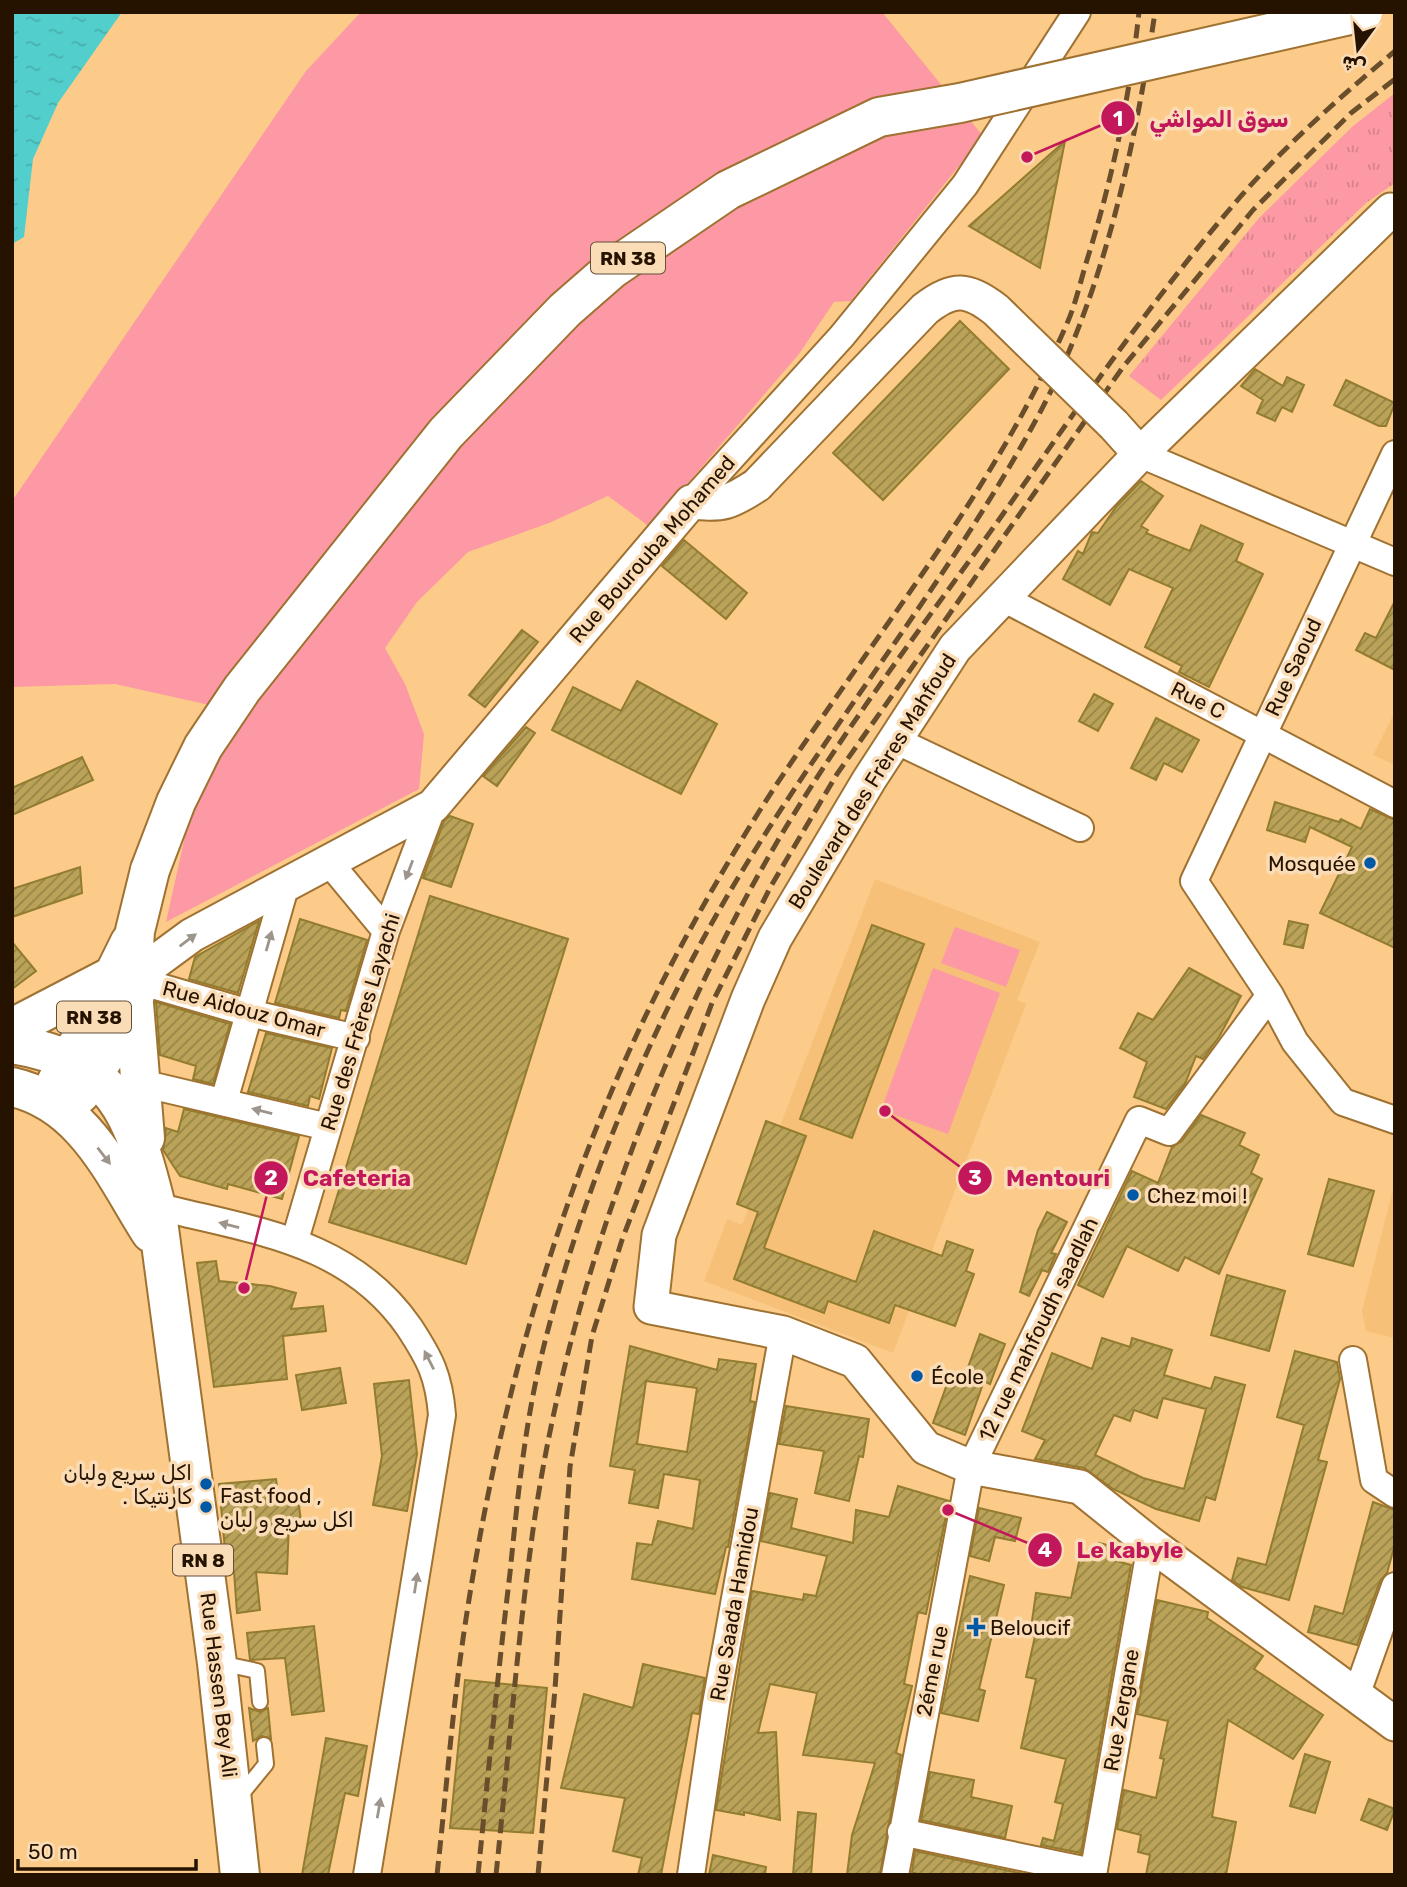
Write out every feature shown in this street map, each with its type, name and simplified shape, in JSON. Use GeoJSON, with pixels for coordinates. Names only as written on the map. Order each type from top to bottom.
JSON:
{"type":"FeatureCollection","features":[{"type":"Feature","properties":{"kind":"main road","name":"RN 38"},"geometry":{"type":"LineString","coordinates":[[42,1100],[82,1067],[127,983],[135,931],[150,870],[176,802],[203,747],[242,689],[446,433],[565,310],[612,269],[728,190],[880,117],[960,103],[1363,12]]}},
{"type":"Feature","properties":{"kind":"main road"},"geometry":{"type":"LineString","coordinates":[[13,1029],[127,983],[141,1083],[146,1167]]}},
{"type":"Feature","properties":{"kind":"main road","name":"RN 8"},"geometry":{"type":"LineString","coordinates":[[13,1029],[41,1049],[82,1067],[121,1102],[146,1167],[156,1206],[159,1245]]}},
{"type":"Feature","properties":{"kind":"main road","name":"RN 8"},"geometry":{"type":"LineString","coordinates":[[42,1100],[107,1158],[159,1245]]}},
{"type":"Feature","properties":{"kind":"main road","name":"Rue Hassen Bey Ali"},"geometry":{"type":"LineString","coordinates":[[159,1245],[217,1663],[240,1875]]}},
{"type":"Feature","properties":{"kind":"street","name":"Rue Bourouba Mohamed"},"geometry":{"type":"LineString","coordinates":[[127,983],[192,935],[433,806],[691,502],[842,336],[965,186],[1077,12]]}},
{"type":"Feature","properties":{"kind":"street","name":"Boulevard des Frères Mahfoud"},"geometry":{"type":"LineString","coordinates":[[783,1333],[651,1307],[659,1235],[748,999],[775,938],[895,740],[955,648],[1140,454],[1391,210],[1395,211]]}},
{"type":"Feature","properties":{"kind":"street"},"geometry":{"type":"LineString","coordinates":[[691,502],[730,503],[757,485],[925,309],[942,296],[978,296],[996,310],[1114,425],[1140,454],[1395,562]]}},
{"type":"Feature","properties":{"kind":"street","name":"Rue Saoud"},"geometry":{"type":"LineString","coordinates":[[1270,995],[1194,881],[1395,454]]}},
{"type":"Feature","properties":{"kind":"street","name":"Rue C"},"geometry":{"type":"LineString","coordinates":[[1001,597],[1395,804]]}},
{"type":"Feature","properties":{"kind":"street"},"geometry":{"type":"LineString","coordinates":[[895,740],[1080,828]]}},
{"type":"Feature","properties":{"kind":"street","name":"Rue des Frères Layachi"},"geometry":{"type":"LineString","coordinates":[[295,1240],[386,931],[433,806]]}},
{"type":"Feature","properties":{"kind":"street"},"geometry":{"type":"LineString","coordinates":[[328,861],[386,931]]}},
{"type":"Feature","properties":{"kind":"street"},"geometry":{"type":"LineString","coordinates":[[224,1101],[286,884]]}},
{"type":"Feature","properties":{"kind":"street","name":"Rue Aidouz Omar"},"geometry":{"type":"LineString","coordinates":[[127,983],[356,1038]]}},
{"type":"Feature","properties":{"kind":"street"},"geometry":{"type":"LineString","coordinates":[[1270,995],[1295,1042],[1343,1102],[1395,1120]]}},
{"type":"Feature","properties":{"kind":"street","name":"12 rue mahfoudh saadlah"},"geometry":{"type":"LineString","coordinates":[[971,1467],[1139,1120],[1169,1132],[1270,995]]}},
{"type":"Feature","properties":{"kind":"street"},"geometry":{"type":"LineString","coordinates":[[141,1083],[328,1127]]}},
{"type":"Feature","properties":{"kind":"street"},"geometry":{"type":"LineString","coordinates":[[156,1206],[295,1240],[360,1273],[390,1299],[428,1355],[439,1381],[442,1415],[367,1875]]}},
{"type":"Feature","properties":{"kind":"street"},"geometry":{"type":"LineString","coordinates":[[783,1333],[855,1361],[926,1448],[971,1467],[1080,1487],[1151,1544],[1357,1693],[1395,1724]]}},
{"type":"Feature","properties":{"kind":"street","name":"Rue Saada Hamidou"},"geometry":{"type":"LineString","coordinates":[[691,1875],[716,1703],[783,1333]]}},
{"type":"Feature","properties":{"kind":"street"},"geometry":{"type":"LineString","coordinates":[[1353,1360],[1374,1480],[1395,1494]]}},
{"type":"Feature","properties":{"kind":"street","name":"2éme rue"},"geometry":{"type":"LineString","coordinates":[[895,1875],[971,1467]]}},
{"type":"Feature","properties":{"kind":"street","name":"Rue Zergane"},"geometry":{"type":"LineString","coordinates":[[1093,1873],[1151,1544]]}},
{"type":"Feature","properties":{"kind":"street"},"geometry":{"type":"LineString","coordinates":[[1357,1693],[1395,1586]]}},
{"type":"Feature","properties":{"kind":"street"},"geometry":{"type":"LineString","coordinates":[[901,1832],[1093,1873]]}},
{"type":"Feature","properties":{"kind":"lane"},"geometry":{"type":"LineString","coordinates":[[217,1663],[257,1671],[260,1702]]}},
{"type":"Feature","properties":{"kind":"lane"},"geometry":{"type":"LineString","coordinates":[[233,1803],[266,1764],[264,1745]]}},
{"type":"Feature","properties":{"kind":"shaded area"},"geometry":{"type":"Polygon","coordinates":[[[1395,711],[1395,765],[1373,755],[1395,711]]]}},
{"type":"Feature","properties":{"kind":"shaded area"},"geometry":{"type":"Polygon","coordinates":[[[875,879],[1040,942],[1017,1000],[1026,1004],[893,1353],[704,1281],[727,1219],[742,1225],[875,879]]]}},
{"type":"Feature","properties":{"kind":"shaded area"},"geometry":{"type":"Polygon","coordinates":[[[1395,1181],[1395,1338],[1366,1331],[1362,1311],[1395,1181]]]}},
{"type":"Feature","properties":{"kind":"green space"},"geometry":{"type":"Polygon","coordinates":[[[361,12],[882,12],[983,136],[851,301],[834,302],[799,354],[650,527],[608,496],[549,523],[468,552],[417,602],[385,648],[405,684],[424,734],[419,789],[166,922],[214,706],[115,684],[12,687],[12,501],[306,71],[361,12]]]}},
{"type":"Feature","properties":{"kind":"green space"},"geometry":{"type":"Polygon","coordinates":[[[1395,93],[1395,183],[1366,203],[1161,400],[1129,376],[1259,218],[1353,126],[1395,93]]]}},
{"type":"Feature","properties":{"kind":"green space"},"geometry":{"type":"Polygon","coordinates":[[[955,927],[1020,950],[1006,987],[941,963],[955,927]]]}},
{"type":"Feature","properties":{"kind":"green space"},"geometry":{"type":"Polygon","coordinates":[[[933,968],[1000,993],[948,1134],[881,1110],[933,968]]]}},
{"type":"Feature","properties":{"kind":"water"},"geometry":{"type":"Polygon","coordinates":[[[12,12],[122,12],[58,103],[33,159],[24,237],[12,244],[12,12]]]}},
{"type":"Feature","properties":{"kind":"building"},"geometry":{"type":"Polygon","coordinates":[[[1065,141],[1040,268],[969,226],[1065,141]]]}},
{"type":"Feature","properties":{"kind":"building"},"geometry":{"type":"Polygon","coordinates":[[[960,321],[1009,369],[883,500],[833,453],[960,321]]]}},
{"type":"Feature","properties":{"kind":"building"},"geometry":{"type":"Polygon","coordinates":[[[1255,369],[1283,386],[1287,377],[1304,385],[1292,412],[1282,407],[1275,421],[1257,413],[1263,400],[1241,386],[1255,369]]]}},
{"type":"Feature","properties":{"kind":"building"},"geometry":{"type":"Polygon","coordinates":[[[1346,380],[1395,403],[1386,426],[1379,426],[1334,405],[1346,380]]]}},
{"type":"Feature","properties":{"kind":"building"},"geometry":{"type":"Polygon","coordinates":[[[1141,481],[1163,496],[1141,526],[1148,530],[1146,533],[1190,551],[1201,525],[1243,544],[1236,561],[1263,574],[1209,687],[1179,672],[1182,666],[1145,647],[1173,588],[1129,569],[1110,605],[1063,579],[1078,551],[1083,554],[1092,532],[1098,533],[1116,507],[1141,481]]]}},
{"type":"Feature","properties":{"kind":"building"},"geometry":{"type":"Polygon","coordinates":[[[684,540],[747,593],[726,619],[662,566],[684,540]]]}},
{"type":"Feature","properties":{"kind":"building"},"geometry":{"type":"Polygon","coordinates":[[[1395,601],[1395,670],[1356,650],[1365,633],[1376,638],[1395,601]]]}},
{"type":"Feature","properties":{"kind":"building"},"geometry":{"type":"Polygon","coordinates":[[[522,630],[538,642],[485,707],[469,695],[522,630]]]}},
{"type":"Feature","properties":{"kind":"building"},"geometry":{"type":"Polygon","coordinates":[[[637,681],[717,724],[681,794],[552,730],[573,687],[621,711],[637,681]]]}},
{"type":"Feature","properties":{"kind":"building"},"geometry":{"type":"Polygon","coordinates":[[[1094,694],[1113,704],[1098,731],[1079,721],[1094,694]]]}},
{"type":"Feature","properties":{"kind":"building"},"geometry":{"type":"Polygon","coordinates":[[[1156,718],[1199,740],[1182,772],[1164,763],[1156,780],[1131,768],[1156,718]]]}},
{"type":"Feature","properties":{"kind":"building"},"geometry":{"type":"Polygon","coordinates":[[[526,727],[535,733],[497,786],[483,776],[526,727]]]}},
{"type":"Feature","properties":{"kind":"building"},"geometry":{"type":"Polygon","coordinates":[[[82,757],[93,780],[12,815],[12,788],[82,757]]]}},
{"type":"Feature","properties":{"kind":"building","name":"Mosquée"},"geometry":{"type":"Polygon","coordinates":[[[1275,802],[1339,822],[1341,819],[1361,829],[1370,809],[1395,820],[1395,948],[1320,913],[1352,847],[1310,827],[1305,842],[1267,830],[1275,802]]]}},
{"type":"Feature","properties":{"kind":"building"},"geometry":{"type":"Polygon","coordinates":[[[450,816],[473,824],[451,887],[423,878],[444,821],[450,816]]]}},
{"type":"Feature","properties":{"kind":"building"},"geometry":{"type":"Polygon","coordinates":[[[80,867],[82,893],[12,917],[12,889],[80,867]]]}},
{"type":"Feature","properties":{"kind":"building"},"geometry":{"type":"Polygon","coordinates":[[[430,896],[568,939],[466,1264],[329,1222],[430,896]]]}},
{"type":"Feature","properties":{"kind":"building"},"geometry":{"type":"Polygon","coordinates":[[[300,919],[367,940],[346,1011],[341,1010],[339,1018],[275,1003],[300,919]]]}},
{"type":"Feature","properties":{"kind":"building"},"geometry":{"type":"Polygon","coordinates":[[[259,921],[238,993],[189,979],[195,957],[259,921]]]}},
{"type":"Feature","properties":{"kind":"building"},"geometry":{"type":"Polygon","coordinates":[[[1289,921],[1308,925],[1303,948],[1284,944],[1289,921]]]}},
{"type":"Feature","properties":{"kind":"building"},"geometry":{"type":"Polygon","coordinates":[[[872,925],[924,944],[852,1138],[800,1119],[872,925]]]}},
{"type":"Feature","properties":{"kind":"building"},"geometry":{"type":"Polygon","coordinates":[[[12,942],[36,971],[12,989],[12,942]]]}},
{"type":"Feature","properties":{"kind":"building"},"geometry":{"type":"Polygon","coordinates":[[[1189,968],[1241,996],[1219,1037],[1203,1059],[1196,1056],[1185,1084],[1166,1109],[1134,1097],[1147,1062],[1120,1048],[1138,1013],[1153,1020],[1189,968]]]}},
{"type":"Feature","properties":{"kind":"building"},"geometry":{"type":"Polygon","coordinates":[[[156,1002],[230,1024],[213,1084],[193,1079],[196,1066],[160,1055],[156,1002]]]}},
{"type":"Feature","properties":{"kind":"building"},"geometry":{"type":"Polygon","coordinates":[[[266,1033],[332,1048],[319,1099],[310,1096],[308,1106],[248,1092],[266,1033]]]}},
{"type":"Feature","properties":{"kind":"building"},"geometry":{"type":"Polygon","coordinates":[[[184,1109],[299,1136],[282,1199],[228,1184],[227,1189],[180,1176],[163,1150],[166,1128],[178,1132],[184,1109]]]}},
{"type":"Feature","properties":{"kind":"building"},"geometry":{"type":"Polygon","coordinates":[[[1201,1115],[1245,1133],[1239,1145],[1259,1155],[1251,1173],[1262,1179],[1219,1274],[1185,1257],[1178,1271],[1127,1246],[1103,1297],[1078,1285],[1132,1171],[1158,1183],[1172,1147],[1182,1141],[1201,1115]]]}},
{"type":"Feature","properties":{"kind":"building"},"geometry":{"type":"Polygon","coordinates":[[[766,1121],[806,1136],[764,1248],[856,1282],[874,1231],[942,1256],[947,1241],[973,1250],[966,1271],[974,1274],[955,1326],[895,1305],[889,1323],[828,1301],[824,1313],[734,1279],[758,1212],[737,1204],[766,1121]]]}},
{"type":"Feature","properties":{"kind":"building"},"geometry":{"type":"Polygon","coordinates":[[[1329,1179],[1374,1191],[1353,1266],[1308,1254],[1329,1179]]]}},
{"type":"Feature","properties":{"kind":"building"},"geometry":{"type":"Polygon","coordinates":[[[1047,1212],[1067,1222],[1051,1253],[1056,1254],[1048,1272],[1042,1270],[1029,1296],[1020,1292],[1038,1230],[1047,1212]]]}},
{"type":"Feature","properties":{"kind":"building"},"geometry":{"type":"Polygon","coordinates":[[[216,1261],[219,1281],[270,1286],[296,1293],[291,1309],[323,1306],[326,1331],[283,1336],[287,1379],[214,1387],[197,1263],[216,1261]]]}},
{"type":"Feature","properties":{"kind":"building"},"geometry":{"type":"Polygon","coordinates":[[[1227,1275],[1285,1291],[1269,1351],[1211,1335],[1227,1275]]]}},
{"type":"Feature","properties":{"kind":"building"},"geometry":{"type":"Polygon","coordinates":[[[980,1334],[1005,1344],[990,1384],[984,1381],[965,1435],[933,1423],[950,1376],[963,1381],[980,1334]]]}},
{"type":"Feature","properties":{"kind":"building"},"geometry":{"type":"Polygon","coordinates":[[[1102,1338],[1130,1347],[1132,1338],[1172,1350],[1164,1375],[1211,1389],[1215,1377],[1245,1385],[1215,1500],[1206,1497],[1199,1521],[1156,1509],[1113,1489],[1084,1468],[1035,1459],[1045,1440],[1022,1431],[1052,1353],[1092,1369],[1102,1338]],[[1163,1398],[1157,1418],[1134,1410],[1130,1421],[1114,1415],[1095,1455],[1143,1478],[1184,1489],[1206,1409],[1163,1398]]]}},
{"type":"Feature","properties":{"kind":"building"},"geometry":{"type":"Polygon","coordinates":[[[630,1346],[717,1370],[719,1359],[756,1364],[750,1401],[755,1402],[728,1547],[715,1594],[632,1579],[637,1543],[652,1545],[658,1521],[693,1529],[700,1480],[664,1474],[658,1508],[629,1503],[635,1470],[610,1466],[630,1346]],[[646,1381],[637,1444],[687,1452],[697,1388],[646,1381]]]}},
{"type":"Feature","properties":{"kind":"building"},"geometry":{"type":"Polygon","coordinates":[[[1295,1351],[1337,1362],[1340,1379],[1318,1460],[1327,1462],[1289,1600],[1242,1587],[1232,1580],[1238,1558],[1266,1565],[1304,1425],[1277,1417],[1295,1351]]]}},
{"type":"Feature","properties":{"kind":"building"},"geometry":{"type":"Polygon","coordinates":[[[340,1368],[346,1403],[302,1410],[296,1375],[340,1368]]]}},
{"type":"Feature","properties":{"kind":"building"},"geometry":{"type":"Polygon","coordinates":[[[409,1380],[417,1454],[407,1511],[373,1505],[382,1456],[374,1384],[409,1380]]]}},
{"type":"Feature","properties":{"kind":"building"},"geometry":{"type":"Polygon","coordinates":[[[786,1406],[869,1419],[863,1457],[859,1456],[849,1501],[815,1493],[824,1451],[779,1444],[786,1406]]]}},
{"type":"Feature","properties":{"kind":"building"},"geometry":{"type":"Polygon","coordinates":[[[276,1479],[278,1494],[297,1491],[301,1521],[289,1523],[287,1574],[256,1572],[260,1610],[237,1613],[234,1572],[227,1572],[219,1484],[276,1479]]]}},
{"type":"Feature","properties":{"kind":"building"},"geometry":{"type":"Polygon","coordinates":[[[898,1486],[949,1501],[926,1614],[918,1612],[904,1684],[912,1686],[896,1753],[901,1755],[880,1875],[847,1875],[852,1835],[875,1763],[803,1755],[817,1693],[770,1684],[758,1733],[776,1732],[780,1820],[744,1812],[744,1815],[716,1810],[752,1591],[803,1600],[804,1594],[816,1596],[827,1556],[761,1541],[770,1493],[797,1499],[791,1528],[853,1543],[856,1510],[889,1517],[898,1486]]]}},
{"type":"Feature","properties":{"kind":"building"},"geometry":{"type":"Polygon","coordinates":[[[1373,1502],[1395,1510],[1395,1544],[1387,1573],[1380,1581],[1357,1645],[1308,1632],[1315,1606],[1343,1614],[1373,1502]]]}},
{"type":"Feature","properties":{"kind":"building"},"geometry":{"type":"Polygon","coordinates":[[[979,1508],[1021,1518],[1015,1541],[995,1537],[989,1561],[970,1556],[979,1508]]]}},
{"type":"Feature","properties":{"kind":"building"},"geometry":{"type":"Polygon","coordinates":[[[1099,1543],[1116,1547],[1113,1560],[1131,1565],[1081,1853],[1041,1845],[1043,1838],[1054,1841],[1063,1804],[1055,1802],[1066,1759],[1021,1748],[1036,1679],[1026,1677],[1035,1636],[1030,1635],[1036,1593],[1071,1598],[1081,1553],[1095,1557],[1099,1543]]]}},
{"type":"Feature","properties":{"kind":"building","name":"Beloucif"},"geometry":{"type":"Polygon","coordinates":[[[970,1576],[1004,1585],[979,1689],[985,1691],[978,1721],[941,1713],[970,1576]]]}},
{"type":"Feature","properties":{"kind":"building"},"geometry":{"type":"Polygon","coordinates":[[[1157,1600],[1208,1612],[1207,1618],[1263,1656],[1254,1669],[1323,1715],[1293,1759],[1228,1720],[1212,1817],[1236,1822],[1226,1875],[1146,1875],[1150,1855],[1138,1852],[1141,1835],[1117,1829],[1124,1790],[1156,1798],[1164,1759],[1160,1758],[1168,1721],[1137,1714],[1157,1600]]]}},
{"type":"Feature","properties":{"kind":"building"},"geometry":{"type":"Polygon","coordinates":[[[314,1626],[324,1711],[292,1715],[285,1658],[250,1660],[247,1633],[314,1626]]]}},
{"type":"Feature","properties":{"kind":"building"},"geometry":{"type":"Polygon","coordinates":[[[643,1664],[705,1678],[699,1714],[692,1713],[661,1875],[638,1875],[642,1858],[613,1851],[625,1798],[561,1788],[584,1694],[633,1708],[643,1664]]]}},
{"type":"Feature","properties":{"kind":"building"},"geometry":{"type":"Polygon","coordinates":[[[465,1680],[547,1688],[533,1833],[450,1828],[465,1680]]]}},
{"type":"Feature","properties":{"kind":"building"},"geometry":{"type":"Polygon","coordinates":[[[249,1708],[260,1712],[268,1708],[271,1739],[262,1736],[253,1741],[249,1708]]]}},
{"type":"Feature","properties":{"kind":"building"},"geometry":{"type":"Polygon","coordinates":[[[326,1738],[367,1746],[358,1796],[345,1793],[328,1875],[302,1875],[326,1738]]]}},
{"type":"Feature","properties":{"kind":"building"},"geometry":{"type":"Polygon","coordinates":[[[1305,1754],[1330,1762],[1315,1813],[1290,1806],[1305,1754]]]}},
{"type":"Feature","properties":{"kind":"building"},"geometry":{"type":"Polygon","coordinates":[[[930,1772],[974,1780],[971,1797],[1012,1806],[1005,1838],[921,1820],[930,1772]]]}},
{"type":"Feature","properties":{"kind":"building"},"geometry":{"type":"Polygon","coordinates":[[[1369,1799],[1395,1809],[1387,1830],[1361,1820],[1369,1799]]]}},
{"type":"Feature","properties":{"kind":"building"},"geometry":{"type":"Polygon","coordinates":[[[798,1812],[816,1814],[811,1875],[793,1875],[798,1812]]]}},
{"type":"Feature","properties":{"kind":"building"},"geometry":{"type":"Polygon","coordinates":[[[915,1851],[1029,1875],[920,1875],[912,1872],[915,1851]]]}},
{"type":"Feature","properties":{"kind":"building"},"geometry":{"type":"Polygon","coordinates":[[[713,1855],[766,1867],[765,1875],[709,1875],[713,1855]]]}},
{"type":"Feature","properties":{"kind":"railway"},"geometry":{"type":"LineString","coordinates":[[437,1875],[464,1632],[496,1455],[542,1281],[603,1111],[639,1029],[680,948],[749,827],[974,495],[1007,441],[1065,328],[1072,312],[1119,138],[1139,12]]}},
{"type":"Feature","properties":{"kind":"railway"},"geometry":{"type":"LineString","coordinates":[[478,1875],[518,1494],[530,1414],[553,1310],[604,1154],[670,1004],[733,886],[819,752],[954,555],[1037,418],[1060,371],[1080,323],[1113,221],[1137,116],[1155,12]]}},
{"type":"Feature","properties":{"kind":"railway"},"geometry":{"type":"LineString","coordinates":[[496,1875],[517,1659],[533,1530],[547,1446],[566,1362],[589,1278],[646,1113],[717,954],[756,879],[843,738],[1144,317],[1253,183],[1312,124],[1395,51]]}},
{"type":"Feature","properties":{"kind":"railway"},"geometry":{"type":"LineString","coordinates":[[538,1875],[555,1689],[570,1467],[592,1336],[622,1240],[712,1003],[771,886],[837,774],[1123,367],[1253,210],[1351,113],[1395,79]]}},
{"type":"Feature","properties":{"kind":"place","name":"سوق المواشي"},"geometry":{"type":"Point","coordinates":[1027,157]}},
{"type":"Feature","properties":{"kind":"place","name":"Mosquée"},"geometry":{"type":"Point","coordinates":[1370,863]}},
{"type":"Feature","properties":{"kind":"place","name":"Mentouri"},"geometry":{"type":"Point","coordinates":[885,1111]}},
{"type":"Feature","properties":{"kind":"place","name":"Chez moi !"},"geometry":{"type":"Point","coordinates":[1133,1195]}},
{"type":"Feature","properties":{"kind":"place","name":"Cafeteria"},"geometry":{"type":"Point","coordinates":[244,1288]}},
{"type":"Feature","properties":{"kind":"place","name":"École"},"geometry":{"type":"Point","coordinates":[917,1376]}},
{"type":"Feature","properties":{"kind":"place","name":"اكل سريع ولبان . كارنتيكا"},"geometry":{"type":"Point","coordinates":[206,1484]}},
{"type":"Feature","properties":{"kind":"place","name":"Fast food , اكل سريع و لبان"},"geometry":{"type":"Point","coordinates":[206,1507]}},
{"type":"Feature","properties":{"kind":"place","name":"Le kabyle"},"geometry":{"type":"Point","coordinates":[948,1510]}},
{"type":"Feature","properties":{"kind":"place","name":"Beloucif"},"geometry":{"type":"Point","coordinates":[976,1627]}}]}
